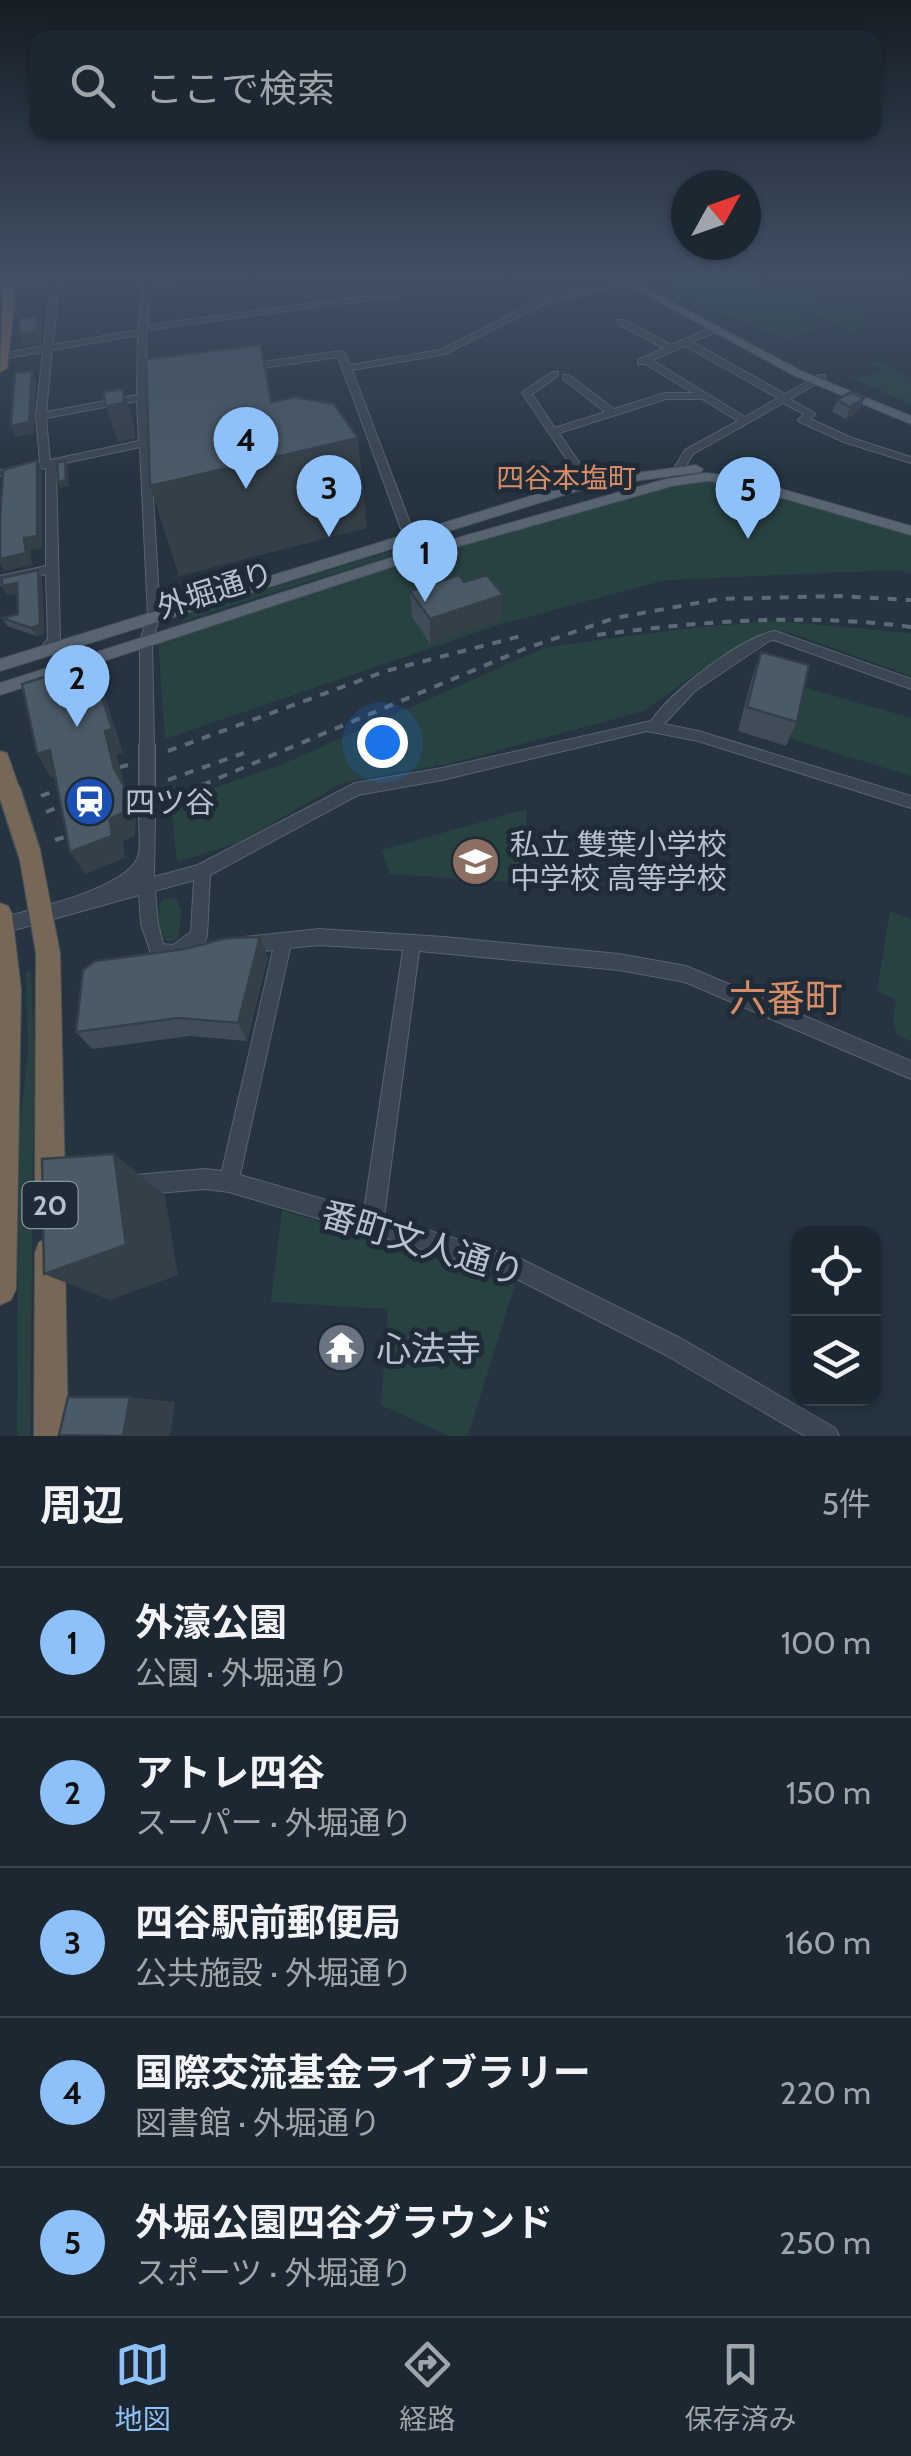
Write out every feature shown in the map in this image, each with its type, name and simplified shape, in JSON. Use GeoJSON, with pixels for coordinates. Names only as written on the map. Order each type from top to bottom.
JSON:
{"type":"FeatureCollection","features":[{"type":"Feature","properties":{"kind":"highway","name":"20"},"geometry":{"type":"LineString","coordinates":[[0,759],[44,915],[50,994],[55,1200],[51,1436]]}},
{"type":"Feature","properties":{"kind":"highway","name":"20"},"geometry":{"type":"LineString","coordinates":[[0,1289],[8,988],[1,922]]}},
{"type":"Feature","properties":{"kind":"main road"},"geometry":{"type":"LineString","coordinates":[[741,343],[911,420]]}},
{"type":"Feature","properties":{"kind":"main road"},"geometry":{"type":"LineString","coordinates":[[750,343],[818,379],[911,412]]}},
{"type":"Feature","properties":{"kind":"main road","name":"外堀通り"},"geometry":{"type":"LineString","coordinates":[[0,664],[588,483],[734,473],[911,528]]}},
{"type":"Feature","properties":{"kind":"main road","name":"外堀通り"},"geometry":{"type":"LineString","coordinates":[[0,690],[674,475]]}},
{"type":"Feature","properties":{"kind":"street"},"geometry":{"type":"LineString","coordinates":[[44,651],[54,640],[48,464],[41,416],[48,343]]}},
{"type":"Feature","properties":{"kind":"street"},"geometry":{"type":"LineString","coordinates":[[1,362],[74,343]]}},
{"type":"Feature","properties":{"kind":"street"},"geometry":{"type":"LineString","coordinates":[[143,343],[154,616],[146,641],[149,888],[155,946],[166,954],[192,943],[202,927],[202,871]]}},
{"type":"Feature","properties":{"kind":"street"},"geometry":{"type":"LineString","coordinates":[[347,368],[442,352],[460,343]]}},
{"type":"Feature","properties":{"kind":"street"},"geometry":{"type":"LineString","coordinates":[[660,343],[670,348]]}},
{"type":"Feature","properties":{"kind":"street"},"geometry":{"type":"LineString","coordinates":[[682,343],[643,361],[745,421]]}},
{"type":"Feature","properties":{"kind":"street"},"geometry":{"type":"LineString","coordinates":[[687,343],[810,414],[803,420],[848,440],[911,460]]}},
{"type":"Feature","properties":{"kind":"street"},"geometry":{"type":"LineString","coordinates":[[244,368],[340,354],[358,413],[410,537],[423,552]]}},
{"type":"Feature","properties":{"kind":"street"},"geometry":{"type":"LineString","coordinates":[[588,483],[527,393],[561,375],[613,413]]}},
{"type":"Feature","properties":{"kind":"street"},"geometry":{"type":"LineString","coordinates":[[674,475],[688,452],[818,379]]}},
{"type":"Feature","properties":{"kind":"street"},"geometry":{"type":"LineString","coordinates":[[555,432],[665,396],[702,396]]}},
{"type":"Feature","properties":{"kind":"street"},"geometry":{"type":"LineString","coordinates":[[41,416],[142,397]]}},
{"type":"Feature","properties":{"kind":"street"},"geometry":{"type":"LineString","coordinates":[[0,473],[177,438]]}},
{"type":"Feature","properties":{"kind":"street"},"geometry":{"type":"LineString","coordinates":[[0,580],[52,569]]}},
{"type":"Feature","properties":{"kind":"street"},"geometry":{"type":"LineString","coordinates":[[656,726],[664,712],[688,690],[765,637],[774,635],[911,684]]}},
{"type":"Feature","properties":{"kind":"street"},"geometry":{"type":"LineString","coordinates":[[1,922],[84,905],[202,871],[355,789],[656,726],[911,802]]}},
{"type":"Feature","properties":{"kind":"street"},"geometry":{"type":"LineString","coordinates":[[84,905],[104,888],[137,872],[148,856]]}},
{"type":"Feature","properties":{"kind":"street"},"geometry":{"type":"LineString","coordinates":[[192,943],[203,949],[319,938],[619,962],[686,974],[911,1070]]}},
{"type":"Feature","properties":{"kind":"street"},"geometry":{"type":"LineString","coordinates":[[229,1182],[282,947],[279,942]]}},
{"type":"Feature","properties":{"kind":"street"},"geometry":{"type":"LineString","coordinates":[[372,1226],[412,943]]}},
{"type":"Feature","properties":{"kind":"street","name":"番町文人通り"},"geometry":{"type":"LineString","coordinates":[[114,1186],[229,1182],[512,1265],[672,1346],[828,1436]]}},
{"type":"Feature","properties":{"kind":"green space"},"geometry":{"type":"Polygon","coordinates":[[[874,361],[911,377],[911,405],[844,374],[859,378],[883,369],[865,363],[874,361]]]}},
{"type":"Feature","properties":{"kind":"green space"},"geometry":{"type":"Polygon","coordinates":[[[696,479],[731,479],[911,533],[911,574],[898,570],[665,580],[498,625],[165,739],[158,638],[423,552],[696,479]]]}},
{"type":"Feature","properties":{"kind":"green space"},"geometry":{"type":"Polygon","coordinates":[[[394,550],[397,554],[183,621],[181,616],[394,550]]]}},
{"type":"Feature","properties":{"kind":"green space"},"geometry":{"type":"Polygon","coordinates":[[[776,621],[911,633],[911,676],[791,633],[765,632],[722,655],[644,711],[452,763],[342,783],[238,843],[177,862],[171,803],[283,764],[546,647],[776,621]]]}},
{"type":"Feature","properties":{"kind":"green space"},"geometry":{"type":"Polygon","coordinates":[[[803,687],[911,718],[911,776],[791,739],[803,687]]]}},
{"type":"Feature","properties":{"kind":"green space"},"geometry":{"type":"Polygon","coordinates":[[[527,809],[524,883],[390,874],[382,850],[527,809]]]}},
{"type":"Feature","properties":{"kind":"green space"},"geometry":{"type":"Polygon","coordinates":[[[165,897],[176,899],[182,911],[178,938],[171,942],[164,940],[159,928],[159,904],[165,897]]]}},
{"type":"Feature","properties":{"kind":"green space"},"geometry":{"type":"Polygon","coordinates":[[[890,911],[911,919],[911,1041],[897,1035],[893,1020],[896,1000],[877,991],[890,911]]]}},
{"type":"Feature","properties":{"kind":"green space"},"geometry":{"type":"Polygon","coordinates":[[[31,970],[34,1054],[30,1436],[17,1436],[19,1134],[28,1052],[26,972],[31,970]]]}},
{"type":"Feature","properties":{"kind":"green space"},"geometry":{"type":"Polygon","coordinates":[[[282,1210],[515,1284],[468,1436],[450,1436],[381,1405],[388,1309],[271,1302],[282,1210]]]}},
{"type":"Feature","properties":{"kind":"building"},"geometry":{"type":"Polygon","coordinates":[[[261,345],[271,402],[295,397],[334,404],[358,438],[150,486],[146,359],[261,345]]]}},
{"type":"Feature","properties":{"kind":"building"},"geometry":{"type":"Polygon","coordinates":[[[32,371],[29,422],[11,426],[15,373],[32,371]]]}},
{"type":"Feature","properties":{"kind":"building"},"geometry":{"type":"Polygon","coordinates":[[[123,389],[124,403],[106,406],[103,392],[123,389]]]}},
{"type":"Feature","properties":{"kind":"building"},"geometry":{"type":"Polygon","coordinates":[[[851,392],[864,398],[850,407],[837,400],[851,392]]]}},
{"type":"Feature","properties":{"kind":"building"},"geometry":{"type":"Polygon","coordinates":[[[37,460],[37,536],[24,538],[26,553],[0,559],[3,470],[37,460]]]}},
{"type":"Feature","properties":{"kind":"building"},"geometry":{"type":"Polygon","coordinates":[[[65,461],[66,480],[58,482],[57,462],[65,461]]]}},
{"type":"Feature","properties":{"kind":"building"},"geometry":{"type":"Polygon","coordinates":[[[38,570],[40,625],[31,628],[2,618],[18,614],[17,583],[2,586],[2,578],[38,570]]]}},
{"type":"Feature","properties":{"kind":"building"},"geometry":{"type":"Polygon","coordinates":[[[459,575],[464,582],[487,575],[503,595],[430,619],[410,591],[459,575]]]}},
{"type":"Feature","properties":{"kind":"building"},"geometry":{"type":"Polygon","coordinates":[[[761,652],[809,665],[797,722],[747,707],[761,652]]]}},
{"type":"Feature","properties":{"kind":"building"},"geometry":{"type":"Polygon","coordinates":[[[91,662],[112,729],[105,731],[114,768],[124,786],[123,813],[110,819],[112,836],[70,852],[50,750],[37,754],[22,684],[91,662]]]}},
{"type":"Feature","properties":{"kind":"building"},"geometry":{"type":"Polygon","coordinates":[[[260,937],[238,1023],[178,1018],[76,1032],[83,970],[95,961],[185,949],[226,938],[260,937]]]}},
{"type":"Feature","properties":{"kind":"building"},"geometry":{"type":"Polygon","coordinates":[[[114,1154],[126,1245],[44,1274],[42,1159],[114,1154]]]}},
{"type":"Feature","properties":{"kind":"building"},"geometry":{"type":"Polygon","coordinates":[[[68,1397],[130,1397],[123,1436],[59,1435],[68,1397]]]}},
{"type":"Feature","properties":{"kind":"railway"},"geometry":{"type":"LineString","coordinates":[[169,799],[524,649],[615,618],[719,599],[840,596],[911,600]]}},
{"type":"Feature","properties":{"kind":"railway"},"geometry":{"type":"LineString","coordinates":[[597,635],[754,620],[832,620],[911,627]]}},
{"type":"Feature","properties":{"kind":"railway"},"geometry":{"type":"LineString","coordinates":[[168,751],[386,671],[521,636]]}},
{"type":"Feature","properties":{"kind":"railway"},"geometry":{"type":"LineString","coordinates":[[168,780],[244,753]]}},
{"type":"Feature","properties":{"kind":"railway"},"geometry":{"type":"LineString","coordinates":[[120,767],[128,765]]}},
{"type":"Feature","properties":{"kind":"railway"},"geometry":{"type":"LineString","coordinates":[[41,796],[62,788]]}},
{"type":"Feature","properties":{"kind":"railway"},"geometry":{"type":"LineString","coordinates":[[46,812],[66,804]]}},
{"type":"Feature","properties":{"kind":"railway"},"geometry":{"type":"LineString","coordinates":[[55,840],[74,834]]}},
{"type":"Feature","properties":{"kind":"place","name":"国際交流基金ライブラリー"},"geometry":{"type":"Point","coordinates":[246,489]}},
{"type":"Feature","properties":{"kind":"place","name":"四谷駅前郵便局"},"geometry":{"type":"Point","coordinates":[329,537]}},
{"type":"Feature","properties":{"kind":"place","name":"外堀公園四谷グラウンド"},"geometry":{"type":"Point","coordinates":[748,539]}},
{"type":"Feature","properties":{"kind":"place","name":"外濠公園"},"geometry":{"type":"Point","coordinates":[425,602]}},
{"type":"Feature","properties":{"kind":"place","name":"アトレ四谷"},"geometry":{"type":"Point","coordinates":[77,727]}},
{"type":"Feature","properties":{"kind":"place","name":"四ツ谷"},"geometry":{"type":"Point","coordinates":[90,802]}},
{"type":"Feature","properties":{"kind":"place","name":"私立 雙葉小学校 中学校 高等学校"},"geometry":{"type":"Point","coordinates":[475,861]}},
{"type":"Feature","properties":{"kind":"place","name":"心法寺"},"geometry":{"type":"Point","coordinates":[341,1348]}},
{"type":"Feature","properties":{"kind":"district","name":"四谷本塩町"},"geometry":{"type":"Point","coordinates":[566,478]}},
{"type":"Feature","properties":{"kind":"district","name":"六番町"},"geometry":{"type":"Point","coordinates":[786,998]}}]}
